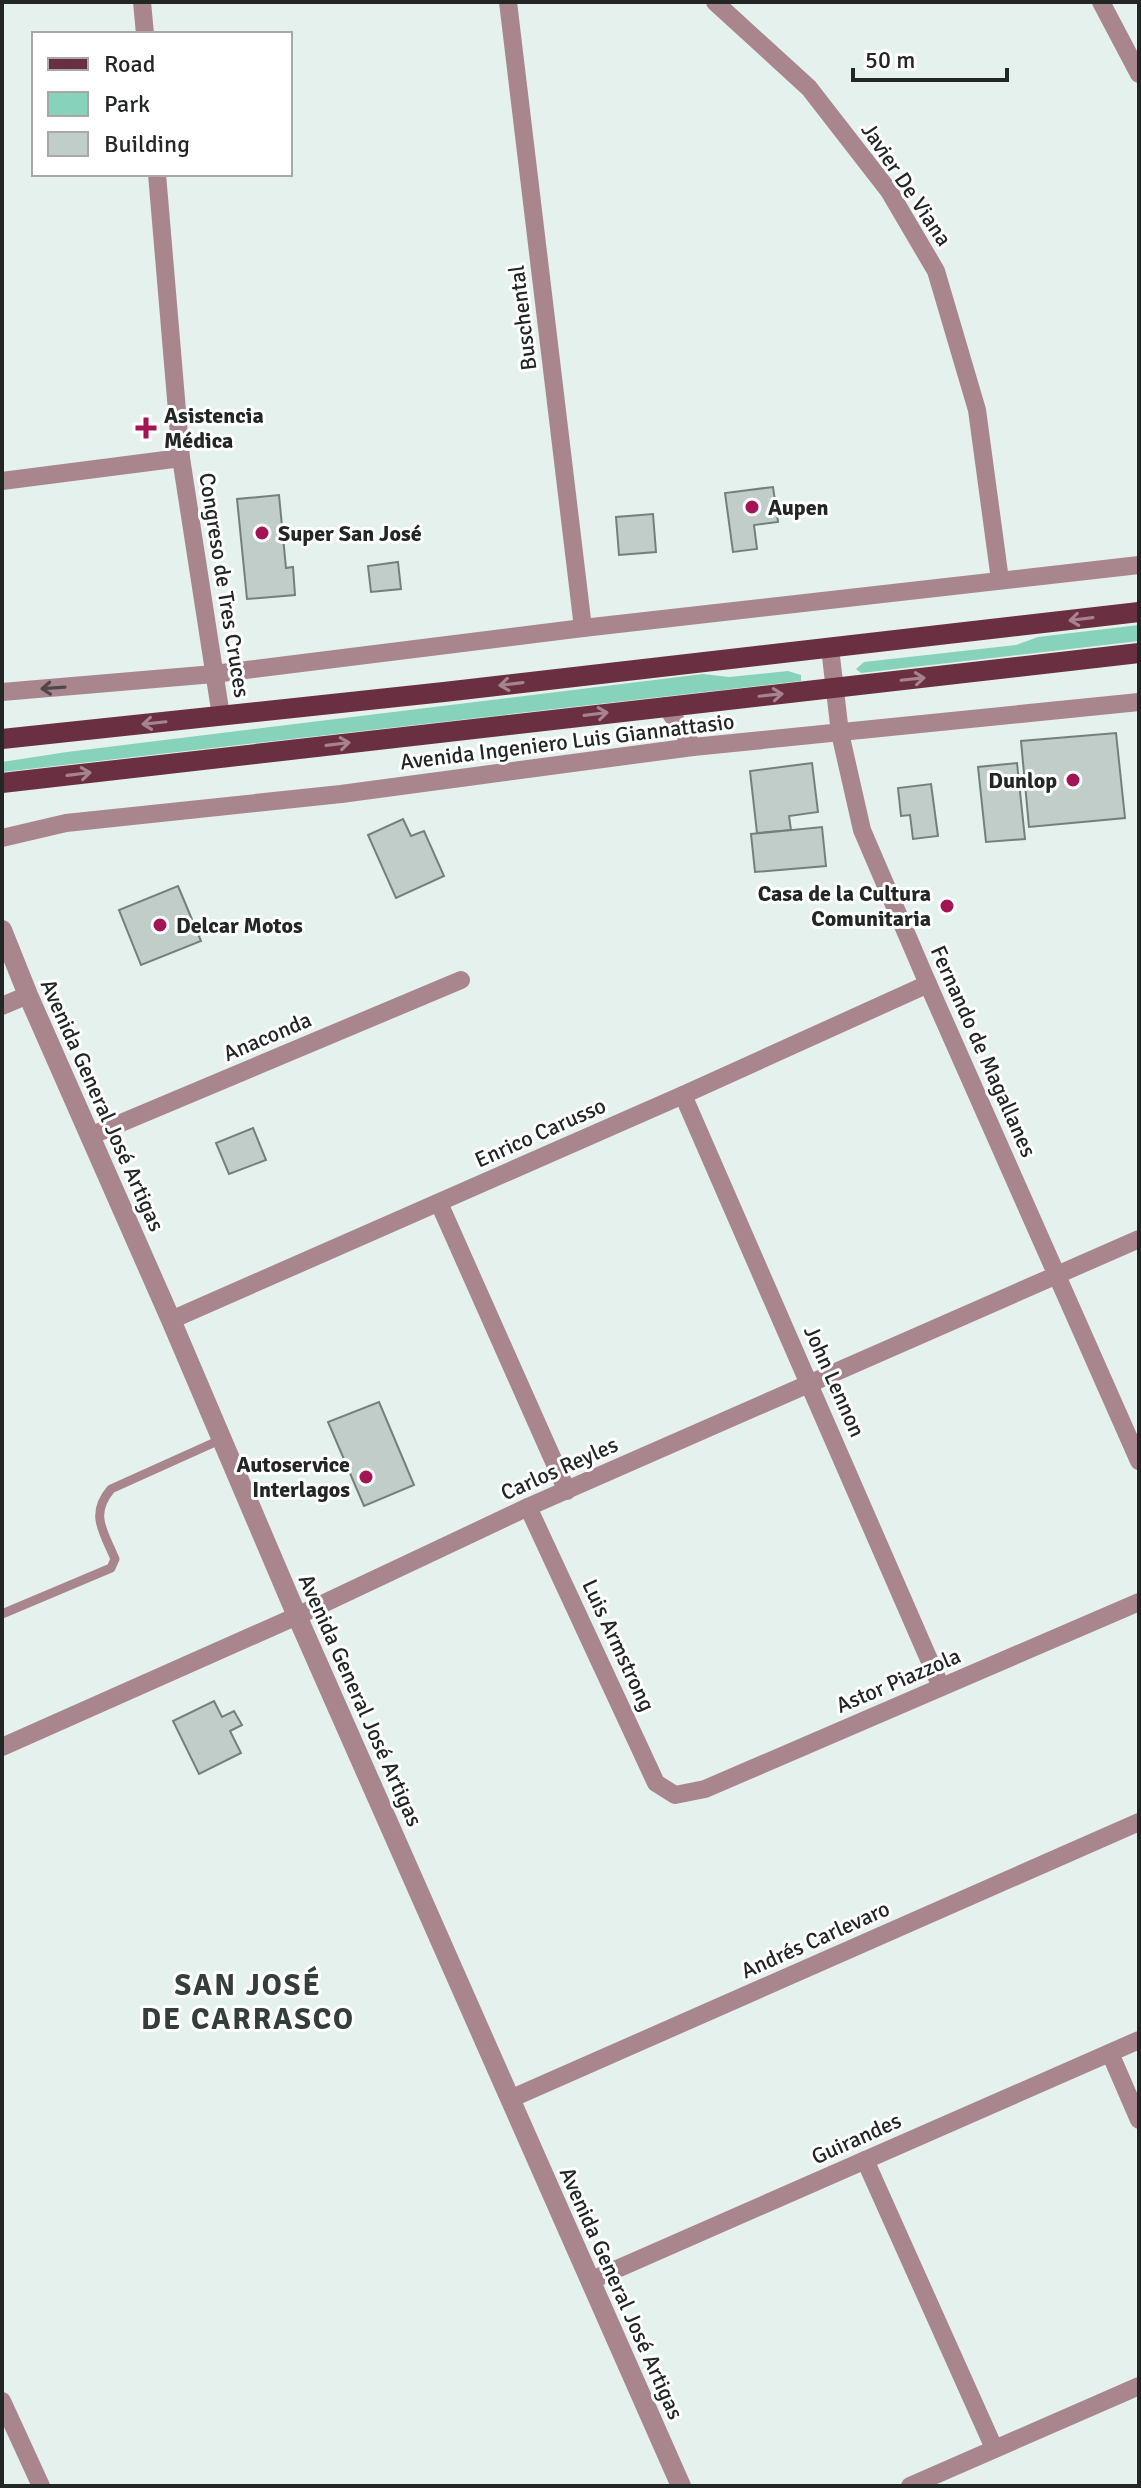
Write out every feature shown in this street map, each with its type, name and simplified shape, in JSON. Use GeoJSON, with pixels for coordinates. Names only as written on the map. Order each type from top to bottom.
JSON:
{"type":"FeatureCollection","features":[{"type":"Feature","properties":{"kind":"main road"},"geometry":{"type":"LineString","coordinates":[[2,739],[1139,612]]}},
{"type":"Feature","properties":{"kind":"main road","name":"Avenida Ingeniero Luis Giannattasio"},"geometry":{"type":"LineString","coordinates":[[2,783],[1139,653]]}},
{"type":"Feature","properties":{"kind":"street"},"geometry":{"type":"LineString","coordinates":[[142,2],[145,32]]}},
{"type":"Feature","properties":{"kind":"street","name":"Buschental"},"geometry":{"type":"LineString","coordinates":[[508,2],[583,628]]}},
{"type":"Feature","properties":{"kind":"street","name":"Javier De Viana"},"geometry":{"type":"LineString","coordinates":[[715,2],[809,88],[889,191],[936,271],[977,410],[1000,580]]}},
{"type":"Feature","properties":{"kind":"street"},"geometry":{"type":"LineString","coordinates":[[1101,2],[1139,74]]}},
{"type":"Feature","properties":{"kind":"street","name":"Congreso de Tres Cruces"},"geometry":{"type":"LineString","coordinates":[[157,176],[181,458],[221,716]]}},
{"type":"Feature","properties":{"kind":"street"},"geometry":{"type":"LineString","coordinates":[[2,481],[181,458]]}},
{"type":"Feature","properties":{"kind":"street"},"geometry":{"type":"LineString","coordinates":[[2,692],[214,674],[583,628],[1139,565]]}},
{"type":"Feature","properties":{"kind":"street","name":"Fernando de Magallanes"},"geometry":{"type":"LineString","coordinates":[[830,648],[840,733],[862,830],[1139,1461]]}},
{"type":"Feature","properties":{"kind":"street","name":"Avenida Ingeniero Luis Giannattasio"},"geometry":{"type":"LineString","coordinates":[[2,838],[66,823],[341,794],[693,747],[1139,702]]}},
{"type":"Feature","properties":{"kind":"street"},"geometry":{"type":"LineString","coordinates":[[666,706],[693,747]]}},
{"type":"Feature","properties":{"kind":"street","name":"Avenida General José Artigas"},"geometry":{"type":"LineString","coordinates":[[2,930],[297,1616],[681,2486]]}},
{"type":"Feature","properties":{"kind":"street","name":"Anaconda"},"geometry":{"type":"LineString","coordinates":[[90,1136],[461,980]]}},
{"type":"Feature","properties":{"kind":"street","name":"Enrico Carusso"},"geometry":{"type":"LineString","coordinates":[[171,1320],[928,984]]}},
{"type":"Feature","properties":{"kind":"street"},"geometry":{"type":"LineString","coordinates":[[2,1006],[28,995]]}},
{"type":"Feature","properties":{"kind":"street","name":"John Lennon"},"geometry":{"type":"LineString","coordinates":[[683,1095],[941,1687]]}},
{"type":"Feature","properties":{"kind":"street"},"geometry":{"type":"LineString","coordinates":[[439,1203],[567,1491]]}},
{"type":"Feature","properties":{"kind":"street","name":"Carlos Reyles"},"geometry":{"type":"LineString","coordinates":[[2,1747],[297,1616],[528,1507],[1139,1239]]}},
{"type":"Feature","properties":{"kind":"street","name":"Luis Armstrong"},"geometry":{"type":"LineString","coordinates":[[528,1507],[656,1783],[675,1795]]}},
{"type":"Feature","properties":{"kind":"street","name":"Astor Piazzola"},"geometry":{"type":"LineString","coordinates":[[675,1795],[705,1789],[1139,1602]]}},
{"type":"Feature","properties":{"kind":"street","name":"Andrés Carlevaro"},"geometry":{"type":"LineString","coordinates":[[510,2099],[1139,1822]]}},
{"type":"Feature","properties":{"kind":"street","name":"Guirandes"},"geometry":{"type":"LineString","coordinates":[[592,2280],[1139,2040]]}},
{"type":"Feature","properties":{"kind":"street"},"geometry":{"type":"LineString","coordinates":[[1110,2053],[1139,2120]]}},
{"type":"Feature","properties":{"kind":"street"},"geometry":{"type":"LineString","coordinates":[[865,2160],[994,2448]]}},
{"type":"Feature","properties":{"kind":"street"},"geometry":{"type":"LineString","coordinates":[[910,2486],[1139,2386]]}},
{"type":"Feature","properties":{"kind":"street"},"geometry":{"type":"LineString","coordinates":[[2,2401],[41,2486]]}},
{"type":"Feature","properties":{"kind":"lane"},"geometry":{"type":"LineString","coordinates":[[2,1614],[111,1568],[115,1559],[98,1518],[102,1500],[111,1489],[222,1439]]}},
{"type":"Feature","properties":{"kind":"green space"},"geometry":{"type":"Polygon","coordinates":[[[1139,625],[1139,641],[861,673],[856,669],[864,662],[1016,645],[1038,637],[1139,625]]]}},
{"type":"Feature","properties":{"kind":"green space"},"geometry":{"type":"Polygon","coordinates":[[[788,671],[801,675],[801,681],[2,772],[2,762],[67,752],[703,674],[729,677],[788,671]]]}},
{"type":"Feature","properties":{"kind":"building","name":"Aupen"},"geometry":{"type":"Polygon","coordinates":[[[773,487],[778,522],[754,525],[757,549],[733,552],[725,493],[773,487]]]}},
{"type":"Feature","properties":{"kind":"building","name":"Super San José"},"geometry":{"type":"Polygon","coordinates":[[[279,495],[286,568],[293,567],[295,595],[247,599],[237,499],[279,495]]]}},
{"type":"Feature","properties":{"kind":"building"},"geometry":{"type":"Polygon","coordinates":[[[653,514],[656,552],[619,555],[616,517],[653,514]]]}},
{"type":"Feature","properties":{"kind":"building"},"geometry":{"type":"Polygon","coordinates":[[[398,562],[401,589],[371,592],[368,566],[398,562]]]}},
{"type":"Feature","properties":{"kind":"building","name":"Dunlop"},"geometry":{"type":"Polygon","coordinates":[[[1116,733],[1125,818],[1029,827],[1021,741],[1116,733]]]}},
{"type":"Feature","properties":{"kind":"building"},"geometry":{"type":"Polygon","coordinates":[[[812,763],[818,812],[789,816],[791,830],[757,833],[750,771],[812,763]]]}},
{"type":"Feature","properties":{"kind":"building"},"geometry":{"type":"Polygon","coordinates":[[[1017,763],[1025,839],[986,842],[978,767],[1017,763]]]}},
{"type":"Feature","properties":{"kind":"building"},"geometry":{"type":"Polygon","coordinates":[[[931,784],[938,836],[913,839],[910,815],[901,816],[898,788],[931,784]]]}},
{"type":"Feature","properties":{"kind":"building"},"geometry":{"type":"Polygon","coordinates":[[[403,819],[411,836],[424,831],[444,876],[396,898],[368,835],[403,819]]]}},
{"type":"Feature","properties":{"kind":"building"},"geometry":{"type":"Polygon","coordinates":[[[822,827],[826,866],[755,872],[751,834],[822,827]]]}},
{"type":"Feature","properties":{"kind":"building","name":"Delcar Motos"},"geometry":{"type":"Polygon","coordinates":[[[178,886],[201,941],[141,965],[119,910],[178,886]]]}},
{"type":"Feature","properties":{"kind":"building"},"geometry":{"type":"Polygon","coordinates":[[[253,1128],[266,1160],[229,1174],[216,1143],[253,1128]]]}},
{"type":"Feature","properties":{"kind":"building"},"geometry":{"type":"Polygon","coordinates":[[[379,1402],[414,1485],[364,1506],[328,1422],[379,1402]]]}},
{"type":"Feature","properties":{"kind":"building"},"geometry":{"type":"Polygon","coordinates":[[[214,1701],[222,1717],[234,1711],[242,1725],[230,1731],[241,1753],[199,1774],[173,1721],[214,1701]]]}},
{"type":"Feature","properties":{"kind":"place","name":"Asistencia Médica"},"geometry":{"type":"Point","coordinates":[146,428]}},
{"type":"Feature","properties":{"kind":"place","name":"Aupen"},"geometry":{"type":"Point","coordinates":[752,507]}},
{"type":"Feature","properties":{"kind":"place","name":"Super San José"},"geometry":{"type":"Point","coordinates":[262,533]}},
{"type":"Feature","properties":{"kind":"place","name":"Dunlop"},"geometry":{"type":"Point","coordinates":[1073,780]}},
{"type":"Feature","properties":{"kind":"place","name":"Casa de la Cultura Comunitaria"},"geometry":{"type":"Point","coordinates":[947,906]}},
{"type":"Feature","properties":{"kind":"place","name":"Delcar Motos"},"geometry":{"type":"Point","coordinates":[160,925]}},
{"type":"Feature","properties":{"kind":"place","name":"Autoservice Interlagos"},"geometry":{"type":"Point","coordinates":[366,1477]}},
{"type":"Feature","properties":{"kind":"district","name":"SAN JOSÉ DE CARRASCO"},"geometry":{"type":"Point","coordinates":[248,2002]}}]}
